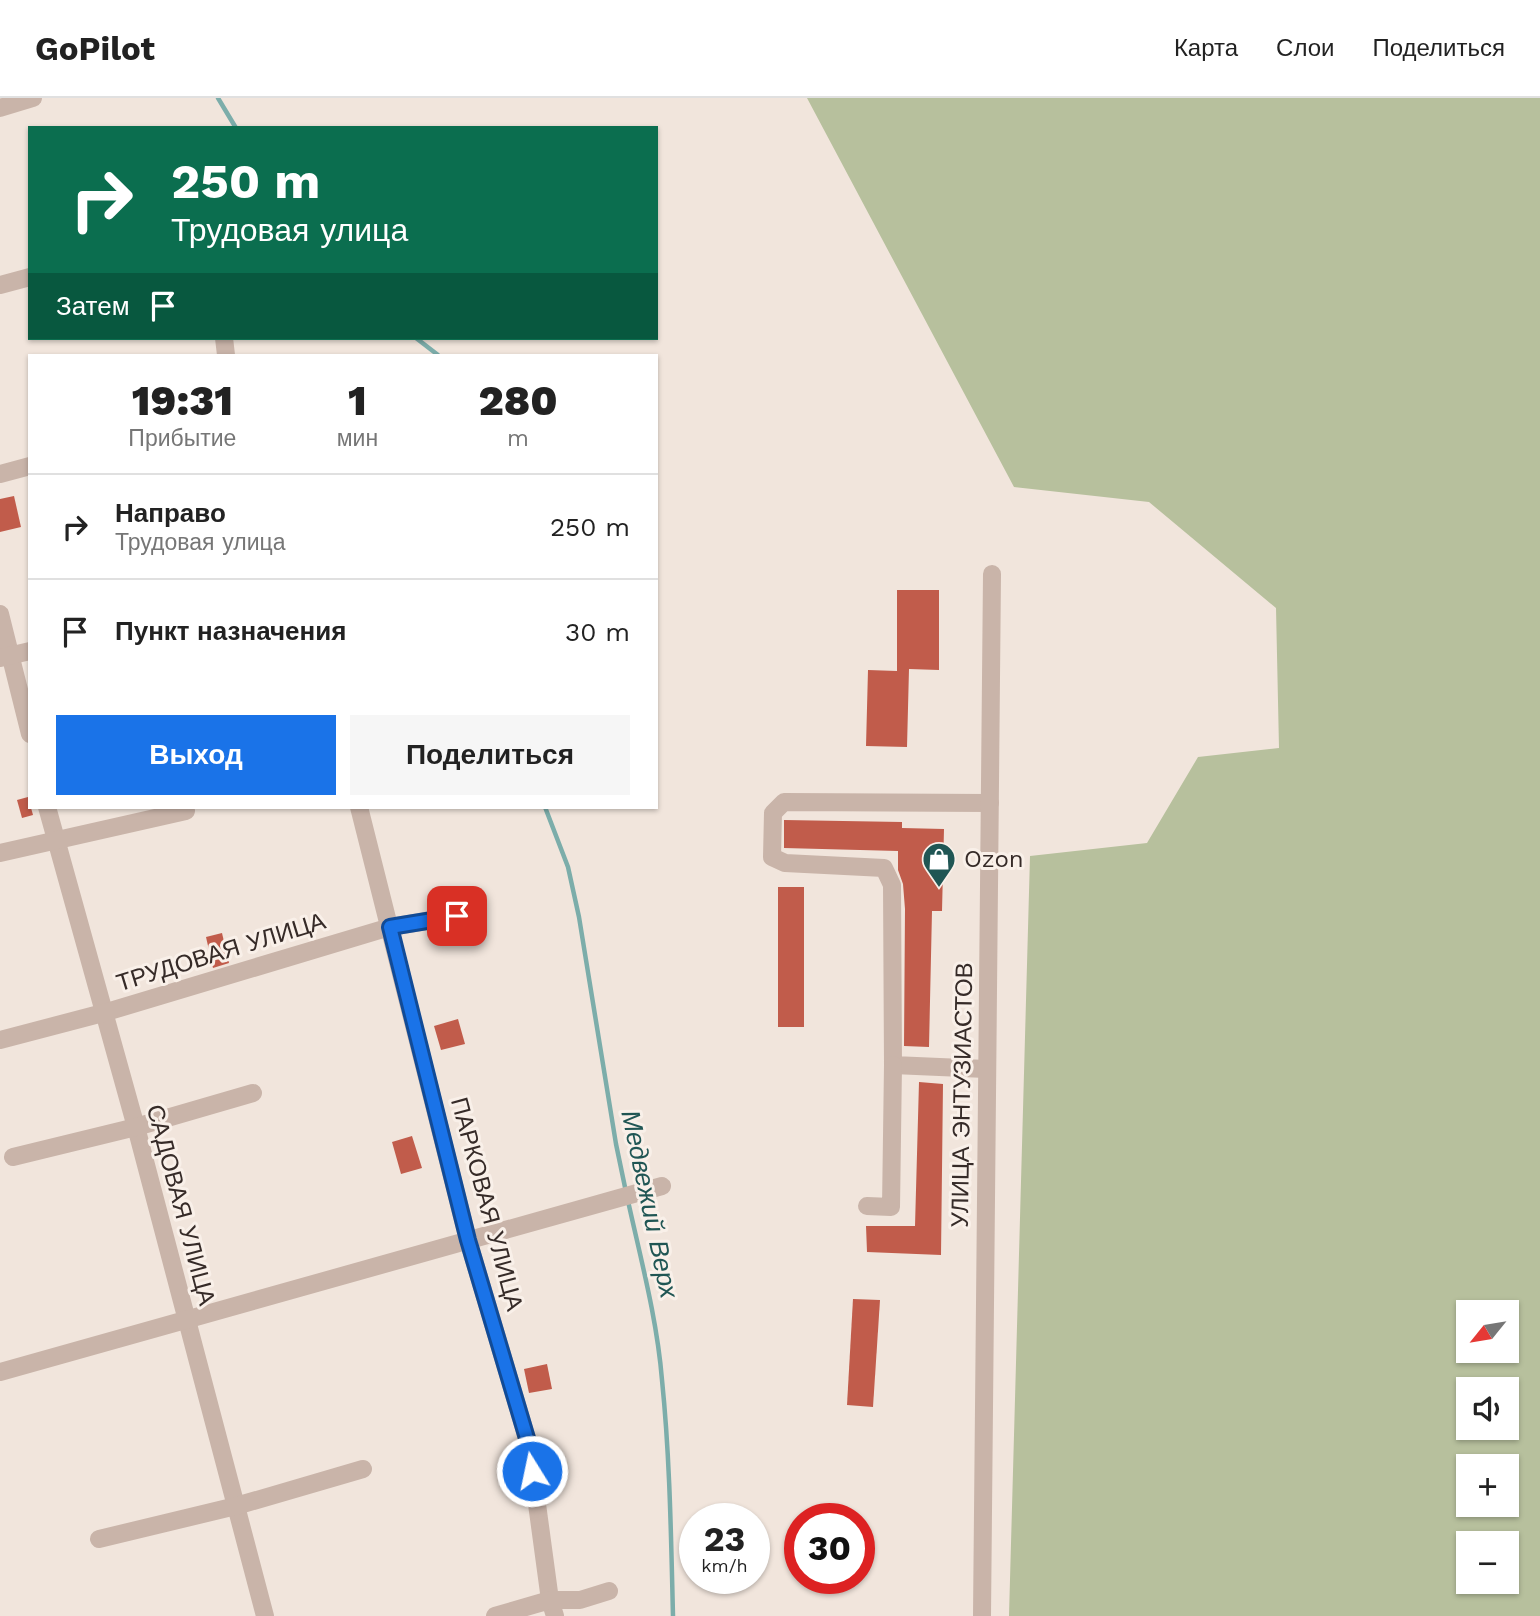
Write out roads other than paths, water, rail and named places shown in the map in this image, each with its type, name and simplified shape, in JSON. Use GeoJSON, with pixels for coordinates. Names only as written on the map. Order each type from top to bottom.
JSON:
{"type":"FeatureCollection","features":[{"type":"Feature","properties":{"kind":"street"},"geometry":{"type":"LineString","coordinates":[[0,108],[33,98]]}},
{"type":"Feature","properties":{"kind":"street"},"geometry":{"type":"LineString","coordinates":[[0,285],[28,278]]}},
{"type":"Feature","properties":{"kind":"street"},"geometry":{"type":"LineString","coordinates":[[0,474],[28,467]]}},
{"type":"Feature","properties":{"kind":"street","name":"УЛИЦА ЭНТУЗИАСТОВ"},"geometry":{"type":"LineString","coordinates":[[982,1616],[992,574]]}},
{"type":"Feature","properties":{"kind":"street"},"geometry":{"type":"LineString","coordinates":[[0,614],[5,657],[28,728]]}},
{"type":"Feature","properties":{"kind":"street"},"geometry":{"type":"LineString","coordinates":[[5,657],[28,651]]}},
{"type":"Feature","properties":{"kind":"street"},"geometry":{"type":"LineString","coordinates":[[867,1206],[891,1207],[892,885],[884,868],[785,863],[772,858],[773,813],[785,802],[989,803]]}},
{"type":"Feature","properties":{"kind":"street","name":"САДОВАЯ УЛИЦА"},"geometry":{"type":"LineString","coordinates":[[47,809],[136,1127],[265,1616]]}},
{"type":"Feature","properties":{"kind":"street","name":"ПАРКОВАЯ УЛИЦА"},"geometry":{"type":"LineString","coordinates":[[360,809],[468,1240],[529,1445],[553,1608]]}},
{"type":"Feature","properties":{"kind":"street"},"geometry":{"type":"LineString","coordinates":[[0,853],[186,811]]}},
{"type":"Feature","properties":{"kind":"street","name":"ТРУДОВАЯ УЛИЦА"},"geometry":{"type":"LineString","coordinates":[[0,1040],[103,1013],[390,927],[457,916]]}},
{"type":"Feature","properties":{"kind":"street"},"geometry":{"type":"LineString","coordinates":[[893,1065],[986,1069]]}},
{"type":"Feature","properties":{"kind":"street"},"geometry":{"type":"LineString","coordinates":[[13,1157],[136,1127],[253,1093]]}},
{"type":"Feature","properties":{"kind":"street"},"geometry":{"type":"LineString","coordinates":[[0,1371],[662,1186]]}},
{"type":"Feature","properties":{"kind":"street"},"geometry":{"type":"LineString","coordinates":[[99,1539],[236,1506],[363,1469]]}},
{"type":"Feature","properties":{"kind":"street"},"geometry":{"type":"LineString","coordinates":[[495,1616],[553,1608],[609,1591]]}},
{"type":"Feature","properties":{"kind":"waterway","name":"Медвежий Верх"},"geometry":{"type":"LineString","coordinates":[[218,98],[235,126]]}},
{"type":"Feature","properties":{"kind":"waterway","name":"Медвежий Верх"},"geometry":{"type":"LineString","coordinates":[[419,340],[437,354]]}},
{"type":"Feature","properties":{"kind":"waterway","name":"Медвежий Верх"},"geometry":{"type":"LineString","coordinates":[[546,809],[568,867],[579,917],[626,1192]]}},
{"type":"Feature","properties":{"kind":"waterway","name":"Медвежий Верх"},"geometry":{"type":"LineString","coordinates":[[628,1201],[660,1357],[668,1468],[673,1616]]}},
{"type":"Feature","properties":{"kind":"place","name":"Ozon"},"geometry":{"type":"Point","coordinates":[939,889]}}]}
